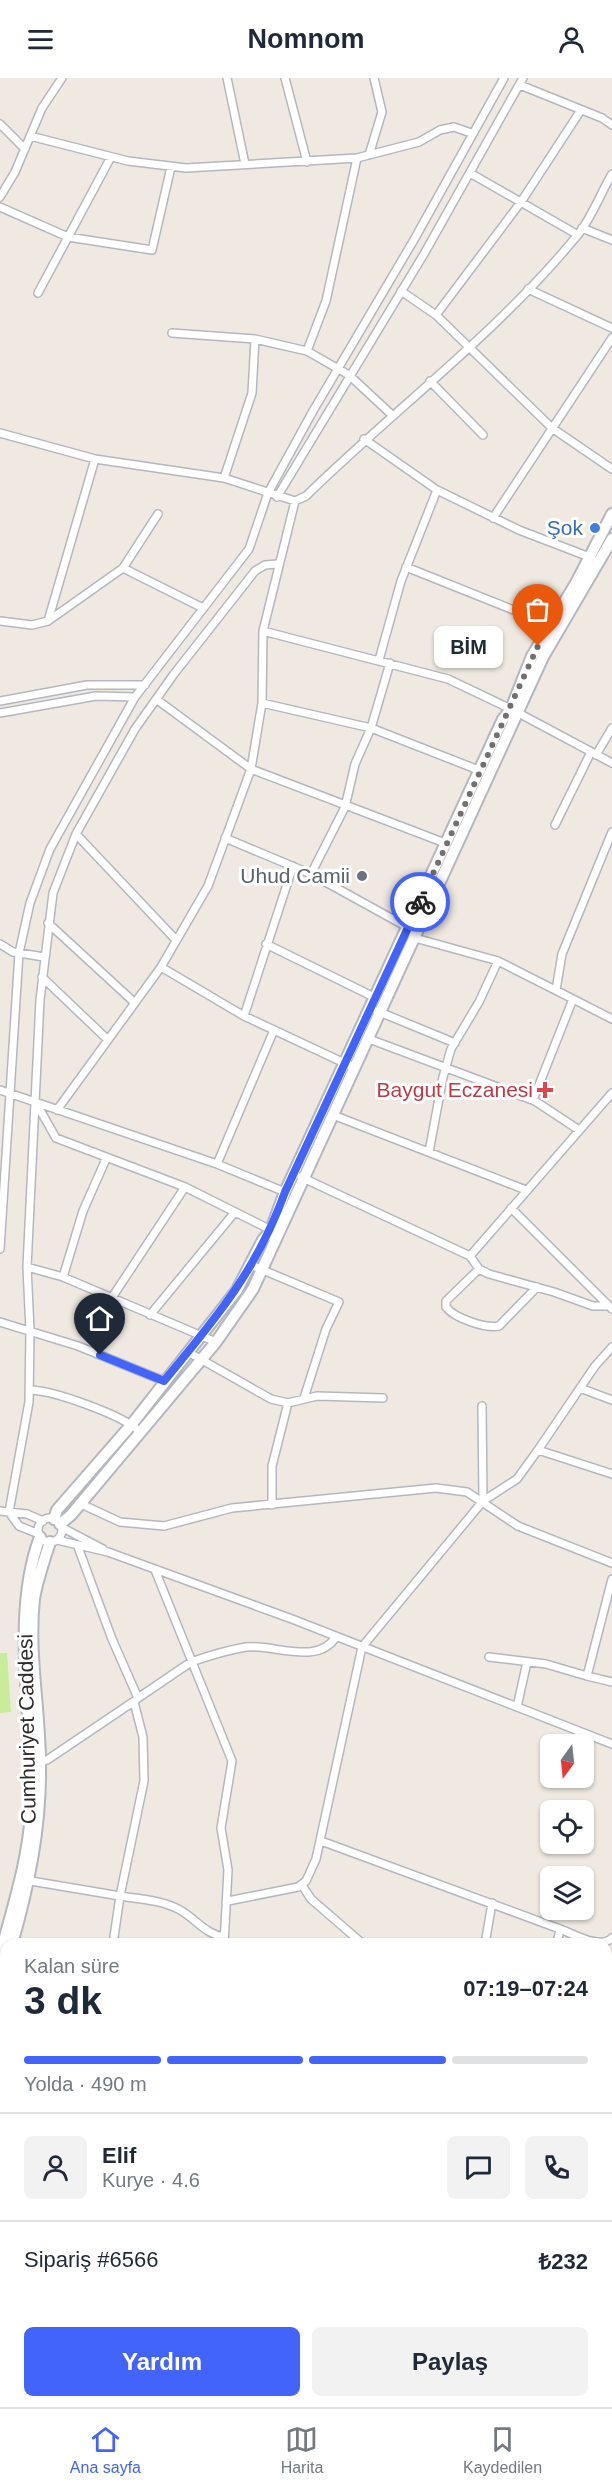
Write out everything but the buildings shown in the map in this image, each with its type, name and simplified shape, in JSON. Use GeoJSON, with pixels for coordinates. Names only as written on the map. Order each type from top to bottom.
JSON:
{"type":"FeatureCollection","features":[{"type":"Feature","properties":{"kind":"main road"},"geometry":{"type":"LineString","coordinates":[[54,1523],[80,1503],[135,1428],[164,1381],[237,1290],[263,1240],[271,1230],[285,1192],[299,1177],[333,1114],[369,1039],[376,1011],[376,998],[503,719],[514,711],[532,656],[609,539],[612,514]]}},
{"type":"Feature","properties":{"kind":"main road"},"geometry":{"type":"LineString","coordinates":[[54,1523],[57,1510],[78,1485],[201,1359],[254,1289],[343,1064],[376,1011],[415,939],[514,711],[595,560]]}},
{"type":"Feature","properties":{"kind":"main road","name":"Cumhuriyet Caddesi"},"geometry":{"type":"LineString","coordinates":[[8,1938],[37,1838],[33,1614],[46,1538]]}},
{"type":"Feature","properties":{"kind":"street"},"geometry":{"type":"LineString","coordinates":[[0,197],[15,172],[42,108],[62,78]]}},
{"type":"Feature","properties":{"kind":"street"},"geometry":{"type":"LineString","coordinates":[[227,78],[244,164]]}},
{"type":"Feature","properties":{"kind":"street"},"geometry":{"type":"LineString","coordinates":[[285,78],[307,162]]}},
{"type":"Feature","properties":{"kind":"street"},"geometry":{"type":"LineString","coordinates":[[369,155],[382,112],[374,78]]}},
{"type":"Feature","properties":{"kind":"street"},"geometry":{"type":"LineString","coordinates":[[0,1248],[8,1093],[19,953],[30,903],[50,849],[135,697],[249,549],[268,493],[504,78]]}},
{"type":"Feature","properties":{"kind":"street"},"geometry":{"type":"LineString","coordinates":[[277,497],[401,291],[522,82],[602,118],[612,125]]}},
{"type":"Feature","properties":{"kind":"street"},"geometry":{"type":"LineString","coordinates":[[436,315],[521,202],[581,110]]}},
{"type":"Feature","properties":{"kind":"street"},"geometry":{"type":"LineString","coordinates":[[0,124],[25,148]]}},
{"type":"Feature","properties":{"kind":"street"},"geometry":{"type":"LineString","coordinates":[[30,136],[111,156],[171,166],[307,162],[357,158],[419,142],[440,130],[454,127],[471,133]]}},
{"type":"Feature","properties":{"kind":"street"},"geometry":{"type":"LineString","coordinates":[[38,293],[111,156]]}},
{"type":"Feature","properties":{"kind":"street"},"geometry":{"type":"LineString","coordinates":[[307,351],[326,301],[357,158]]}},
{"type":"Feature","properties":{"kind":"street"},"geometry":{"type":"LineString","coordinates":[[0,207],[68,237],[152,250],[171,166]]}},
{"type":"Feature","properties":{"kind":"street"},"geometry":{"type":"LineString","coordinates":[[470,173],[580,232],[612,240]]}},
{"type":"Feature","properties":{"kind":"street"},"geometry":{"type":"LineString","coordinates":[[0,433],[95,459],[224,478],[295,501],[306,496],[364,439],[470,345],[528,289],[580,232],[612,174]]}},
{"type":"Feature","properties":{"kind":"street"},"geometry":{"type":"LineString","coordinates":[[528,289],[612,327]]}},
{"type":"Feature","properties":{"kind":"street"},"geometry":{"type":"LineString","coordinates":[[401,291],[436,315],[470,345],[552,428],[612,469]]}},
{"type":"Feature","properties":{"kind":"street"},"geometry":{"type":"LineString","coordinates":[[172,333],[255,339],[307,351],[349,375],[392,415]]}},
{"type":"Feature","properties":{"kind":"street"},"geometry":{"type":"LineString","coordinates":[[493,518],[612,338]]}},
{"type":"Feature","properties":{"kind":"street"},"geometry":{"type":"LineString","coordinates":[[224,478],[252,393],[255,339]]}},
{"type":"Feature","properties":{"kind":"street"},"geometry":{"type":"LineString","coordinates":[[430,381],[483,435]]}},
{"type":"Feature","properties":{"kind":"street"},"geometry":{"type":"LineString","coordinates":[[364,439],[438,490],[493,518],[595,560]]}},
{"type":"Feature","properties":{"kind":"street"},"geometry":{"type":"LineString","coordinates":[[48,621],[95,459]]}},
{"type":"Feature","properties":{"kind":"street"},"geometry":{"type":"LineString","coordinates":[[379,660],[406,567],[438,490]]}},
{"type":"Feature","properties":{"kind":"street"},"geometry":{"type":"LineString","coordinates":[[57,1110],[161,967],[208,886],[251,769],[262,703],[263,631],[295,501]]}},
{"type":"Feature","properties":{"kind":"street"},"geometry":{"type":"LineString","coordinates":[[0,621],[32,625],[48,621],[123,568],[158,514]]}},
{"type":"Feature","properties":{"kind":"street"},"geometry":{"type":"LineString","coordinates":[[108,1552],[46,1538],[19,1526],[9,1512],[26,1428],[29,1390],[30,1330],[27,1267],[42,977],[48,923],[55,885],[76,834],[135,729],[255,572],[265,565],[278,564]]}},
{"type":"Feature","properties":{"kind":"street"},"geometry":{"type":"LineString","coordinates":[[406,567],[551,625]]}},
{"type":"Feature","properties":{"kind":"street"},"geometry":{"type":"LineString","coordinates":[[123,568],[203,608]]}},
{"type":"Feature","properties":{"kind":"street"},"geometry":{"type":"LineString","coordinates":[[263,631],[448,680],[514,711],[612,763]]}},
{"type":"Feature","properties":{"kind":"street"},"geometry":{"type":"LineString","coordinates":[[311,874],[345,807],[355,764],[371,728],[390,663]]}},
{"type":"Feature","properties":{"kind":"street"},"geometry":{"type":"LineString","coordinates":[[0,701],[87,684],[145,685]]}},
{"type":"Feature","properties":{"kind":"street"},"geometry":{"type":"LineString","coordinates":[[0,713],[96,696],[135,697]]}},
{"type":"Feature","properties":{"kind":"street"},"geometry":{"type":"LineString","coordinates":[[156,699],[251,769],[345,807],[446,843]]}},
{"type":"Feature","properties":{"kind":"street"},"geometry":{"type":"LineString","coordinates":[[262,703],[371,728],[481,771]]}},
{"type":"Feature","properties":{"kind":"street"},"geometry":{"type":"LineString","coordinates":[[555,825],[594,754],[612,728]]}},
{"type":"Feature","properties":{"kind":"street"},"geometry":{"type":"LineString","coordinates":[[556,990],[562,954],[612,832]]}},
{"type":"Feature","properties":{"kind":"street"},"geometry":{"type":"LineString","coordinates":[[76,834],[176,940]]}},
{"type":"Feature","properties":{"kind":"street"},"geometry":{"type":"LineString","coordinates":[[225,838],[311,874],[409,928],[415,939],[498,961],[612,1019]]}},
{"type":"Feature","properties":{"kind":"street"},"geometry":{"type":"LineString","coordinates":[[244,1016],[293,866]]}},
{"type":"Feature","properties":{"kind":"street"},"geometry":{"type":"LineString","coordinates":[[48,923],[135,1003]]}},
{"type":"Feature","properties":{"kind":"street"},"geometry":{"type":"LineString","coordinates":[[0,944],[19,953],[44,957]]}},
{"type":"Feature","properties":{"kind":"street"},"geometry":{"type":"LineString","coordinates":[[266,944],[376,998]]}},
{"type":"Feature","properties":{"kind":"street"},"geometry":{"type":"LineString","coordinates":[[429,1152],[446,1066],[498,961]]}},
{"type":"Feature","properties":{"kind":"street"},"geometry":{"type":"LineString","coordinates":[[161,967],[244,1016],[355,1068]]}},
{"type":"Feature","properties":{"kind":"street"},"geometry":{"type":"LineString","coordinates":[[42,977],[108,1040]]}},
{"type":"Feature","properties":{"kind":"street"},"geometry":{"type":"LineString","coordinates":[[533,1100],[573,999]]}},
{"type":"Feature","properties":{"kind":"street"},"geometry":{"type":"LineString","coordinates":[[376,1011],[455,1044]]}},
{"type":"Feature","properties":{"kind":"street"},"geometry":{"type":"LineString","coordinates":[[217,1164],[274,1030]]}},
{"type":"Feature","properties":{"kind":"street"},"geometry":{"type":"LineString","coordinates":[[369,1039],[533,1100],[579,1130]]}},
{"type":"Feature","properties":{"kind":"street"},"geometry":{"type":"LineString","coordinates":[[0,1090],[217,1164],[285,1192]]}},
{"type":"Feature","properties":{"kind":"street"},"geometry":{"type":"LineString","coordinates":[[470,1256],[612,1093]]}},
{"type":"Feature","properties":{"kind":"street"},"geometry":{"type":"LineString","coordinates":[[36,1103],[56,1138],[106,1159],[185,1187],[271,1230]]}},
{"type":"Feature","properties":{"kind":"street"},"geometry":{"type":"LineString","coordinates":[[333,1114],[526,1190]]}},
{"type":"Feature","properties":{"kind":"street"},"geometry":{"type":"LineString","coordinates":[[63,1278],[83,1211],[106,1159]]}},
{"type":"Feature","properties":{"kind":"street"},"geometry":{"type":"LineString","coordinates":[[299,1177],[470,1256],[479,1269],[493,1276],[537,1287],[592,1306],[610,1307]]}},
{"type":"Feature","properties":{"kind":"street"},"geometry":{"type":"LineString","coordinates":[[111,1299],[185,1187]]}},
{"type":"Feature","properties":{"kind":"street"},"geometry":{"type":"LineString","coordinates":[[511,1208],[610,1307]]}},
{"type":"Feature","properties":{"kind":"street"},"geometry":{"type":"LineString","coordinates":[[150,1316],[235,1212]]}},
{"type":"Feature","properties":{"kind":"street"},"geometry":{"type":"LineString","coordinates":[[251,1265],[339,1302],[326,1329],[304,1398]]}},
{"type":"Feature","properties":{"kind":"street"},"geometry":{"type":"LineString","coordinates":[[27,1267],[63,1278],[216,1342]]}},
{"type":"Feature","properties":{"kind":"street"},"geometry":{"type":"LineString","coordinates":[[479,1269],[446,1301],[446,1307],[451,1313],[487,1326],[499,1326],[537,1287]]}},
{"type":"Feature","properties":{"kind":"street"},"geometry":{"type":"LineString","coordinates":[[0,1323],[30,1330],[164,1381]]}},
{"type":"Feature","properties":{"kind":"street"},"geometry":{"type":"LineString","coordinates":[[228,1901],[302,1885],[309,1877],[321,1840],[362,1647],[483,1501],[517,1479],[580,1388],[612,1347]]}},
{"type":"Feature","properties":{"kind":"street"},"geometry":{"type":"LineString","coordinates":[[188,1352],[271,1399],[288,1403],[317,1395],[383,1398]]}},
{"type":"Feature","properties":{"kind":"street"},"geometry":{"type":"LineString","coordinates":[[580,1388],[612,1400]]}},
{"type":"Feature","properties":{"kind":"street"},"geometry":{"type":"LineString","coordinates":[[29,1390],[46,1392],[135,1428]]}},
{"type":"Feature","properties":{"kind":"street"},"geometry":{"type":"LineString","coordinates":[[272,1504],[272,1466],[288,1403]]}},
{"type":"Feature","properties":{"kind":"street"},"geometry":{"type":"LineString","coordinates":[[482,1406],[483,1501]]}},
{"type":"Feature","properties":{"kind":"street"},"geometry":{"type":"LineString","coordinates":[[538,1450],[612,1474]]}},
{"type":"Feature","properties":{"kind":"street"},"geometry":{"type":"LineString","coordinates":[[80,1503],[120,1522],[150,1526],[177,1524],[232,1508],[436,1488],[467,1492],[518,1526],[612,1563]]}},
{"type":"Feature","properties":{"kind":"street"},"geometry":{"type":"LineString","coordinates":[[0,1511],[27,1514],[54,1523],[108,1552],[612,1744]]}},
{"type":"Feature","properties":{"kind":"street"},"geometry":{"type":"LineString","coordinates":[[46,1538],[61,1534],[54,1523]]}},
{"type":"Feature","properties":{"kind":"street"},"geometry":{"type":"LineString","coordinates":[[46,1538],[39,1526],[54,1523]]}},
{"type":"Feature","properties":{"kind":"street"},"geometry":{"type":"LineString","coordinates":[[78,1547],[136,1700],[143,1737],[144,1781],[120,1896],[114,1938]]}},
{"type":"Feature","properties":{"kind":"street"},"geometry":{"type":"LineString","coordinates":[[155,1570],[232,1761],[221,1828],[227,1860],[228,1901],[224,1938]]}},
{"type":"Feature","properties":{"kind":"street"},"geometry":{"type":"LineString","coordinates":[[588,1676],[612,1579]]}},
{"type":"Feature","properties":{"kind":"street"},"geometry":{"type":"LineString","coordinates":[[35,1763],[136,1700],[191,1662],[246,1647],[288,1651],[321,1649],[336,1637]]}},
{"type":"Feature","properties":{"kind":"street"},"geometry":{"type":"LineString","coordinates":[[489,1657],[546,1664],[612,1682]]}},
{"type":"Feature","properties":{"kind":"street"},"geometry":{"type":"LineString","coordinates":[[517,1707],[527,1662]]}},
{"type":"Feature","properties":{"kind":"street"},"geometry":{"type":"LineString","coordinates":[[321,1840],[586,1938]]}},
{"type":"Feature","properties":{"kind":"street"},"geometry":{"type":"LineString","coordinates":[[25,1880],[170,1906],[184,1912],[219,1938]]}},
{"type":"Feature","properties":{"kind":"street"},"geometry":{"type":"LineString","coordinates":[[302,1885],[311,1899],[356,1938]]}},
{"type":"Feature","properties":{"kind":"street"},"geometry":{"type":"LineString","coordinates":[[486,1938],[492,1903]]}},
{"type":"Feature","properties":{"kind":"street"},"geometry":{"type":"LineString","coordinates":[[558,1938],[560,1929]]}},
{"type":"Feature","properties":{"kind":"green space"},"geometry":{"type":"Polygon","coordinates":[[[0,1653],[7,1653],[11,1712],[0,1713],[0,1653]]]}},
{"type":"Feature","properties":{"kind":"way so far"},"geometry":{"type":"LineString","coordinates":[[420,902],[503,719],[511,709],[538,646]]}},
{"type":"Feature","properties":{"kind":"place","name":"Şok"},"geometry":{"type":"Point","coordinates":[595,528]}},
{"type":"Feature","properties":{"kind":"place","name":"BİM"},"geometry":{"type":"Point","coordinates":[538,646]}},
{"type":"Feature","properties":{"kind":"place","name":"Uhud Camii"},"geometry":{"type":"Point","coordinates":[362,876]}},
{"type":"Feature","properties":{"kind":"place","name":"Baygut Eczanesi"},"geometry":{"type":"Point","coordinates":[545,1090]}},
{"type":"Feature","properties":{"kind":"route"},"geometry":{"type":"LineString","coordinates":[[100,1355],[164,1381],[237,1290],[263,1240],[271,1230],[285,1192],[343,1064],[420,902]]}}]}
